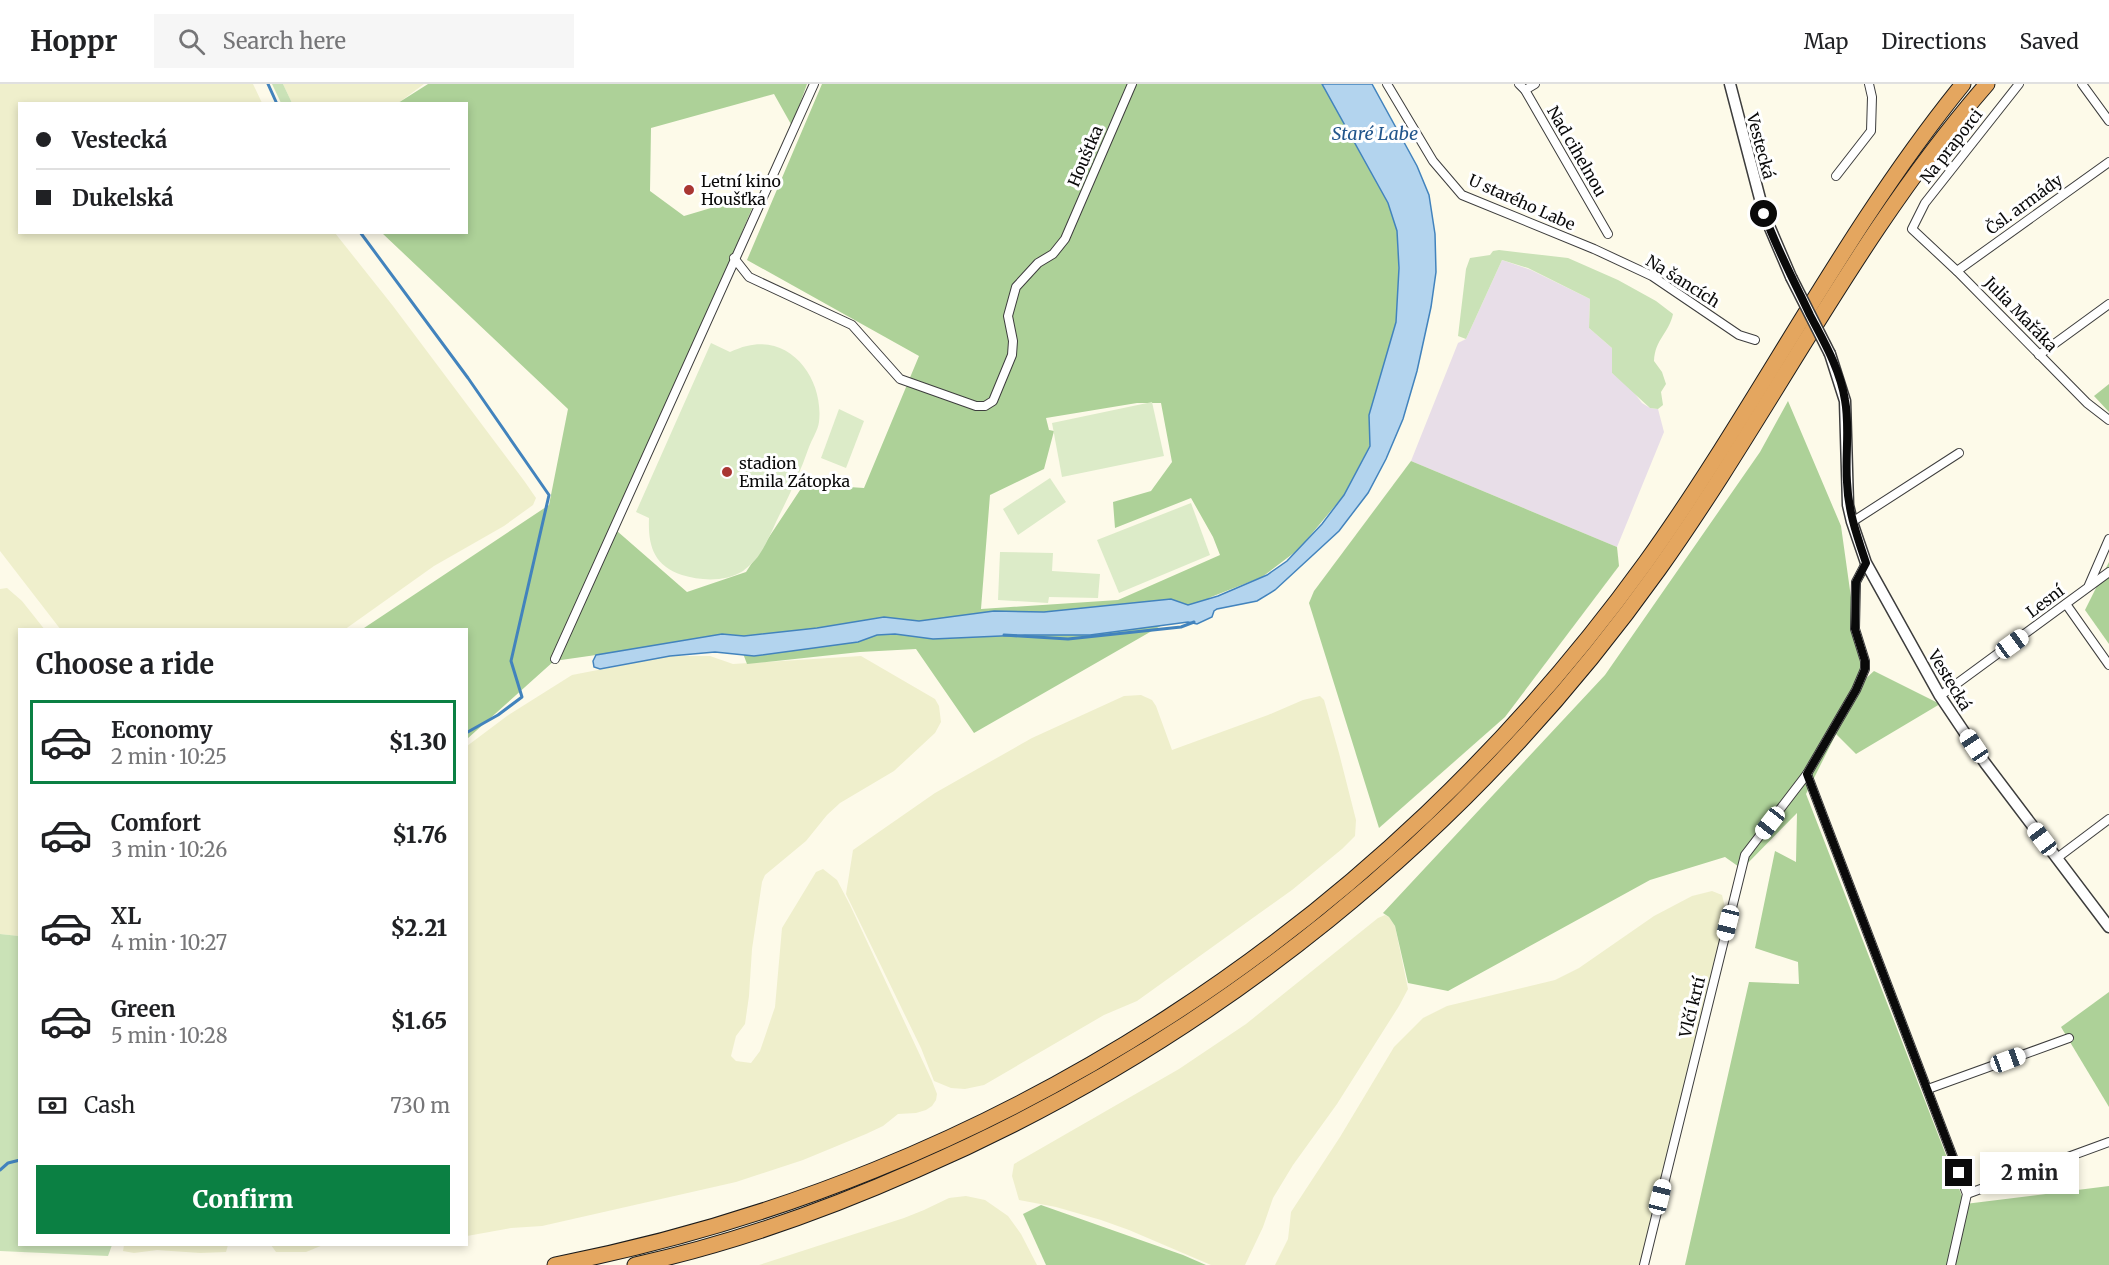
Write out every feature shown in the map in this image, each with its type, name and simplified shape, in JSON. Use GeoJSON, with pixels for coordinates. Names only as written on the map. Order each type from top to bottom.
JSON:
{"type":"FeatureCollection","features":[{"type":"Feature","properties":{"kind":"highway"},"geometry":{"type":"LineString","coordinates":[[555,1265],[681,1236],[770,1210],[941,1143],[1049,1089],[1104,1058],[1190,1004],[1313,914],[1371,865],[1467,775],[1562,670],[1646,562],[1746,409],[1861,223],[1963,84]]}},
{"type":"Feature","properties":{"kind":"highway"},"geometry":{"type":"LineString","coordinates":[[635,1265],[671,1257],[761,1230],[836,1204],[947,1157],[1048,1107],[1197,1019],[1304,941],[1383,876],[1479,785],[1575,678],[1658,570],[1905,188],[1987,84]]}},
{"type":"Feature","properties":{"kind":"street"},"geometry":{"type":"LineString","coordinates":[[555,659],[814,84]]}},
{"type":"Feature","properties":{"kind":"street","name":"Houštka"},"geometry":{"type":"LineString","coordinates":[[734,258],[749,277],[852,325],[900,379],[976,406],[985,406],[993,401],[1012,355],[1013,341],[1008,316],[1013,293],[1038,263],[1053,255],[1065,239],[1132,84]]}},
{"type":"Feature","properties":{"kind":"street","name":"U starého Labe"},"geometry":{"type":"LineString","coordinates":[[1387,84],[1433,161],[1462,195],[1594,249]]}},
{"type":"Feature","properties":{"kind":"street"},"geometry":{"type":"LineString","coordinates":[[1522,87],[1535,84]]}},
{"type":"Feature","properties":{"kind":"street","name":"Vestecká"},"geometry":{"type":"LineString","coordinates":[[1730,84],[1764,214],[1791,277],[1830,354],[1845,401],[1846,481],[1852,522],[1866,563],[1940,696],[1985,763],[2109,927]]}},
{"type":"Feature","properties":{"kind":"street"},"geometry":{"type":"LineString","coordinates":[[1836,176],[1871,131],[1872,97],[1869,84]]}},
{"type":"Feature","properties":{"kind":"street","name":"Na praporci"},"geometry":{"type":"LineString","coordinates":[[1912,229],[1925,203],[2019,84]]}},
{"type":"Feature","properties":{"kind":"street"},"geometry":{"type":"LineString","coordinates":[[2082,84],[2109,121]]}},
{"type":"Feature","properties":{"kind":"street","name":"Nad cihelnou"},"geometry":{"type":"LineString","coordinates":[[1522,87],[1608,234]]}},
{"type":"Feature","properties":{"kind":"street","name":"Čsl. armády"},"geometry":{"type":"LineString","coordinates":[[1957,271],[2109,162]]}},
{"type":"Feature","properties":{"kind":"street","name":"Julia Mařáka"},"geometry":{"type":"LineString","coordinates":[[1912,229],[1957,271],[2087,403],[2109,420]]}},
{"type":"Feature","properties":{"kind":"street","name":"Na šancích"},"geometry":{"type":"LineString","coordinates":[[1594,249],[1652,276],[1739,335],[1755,340]]}},
{"type":"Feature","properties":{"kind":"street"},"geometry":{"type":"LineString","coordinates":[[2039,355],[2109,304]]}},
{"type":"Feature","properties":{"kind":"street"},"geometry":{"type":"LineString","coordinates":[[1852,522],[1959,453]]}},
{"type":"Feature","properties":{"kind":"street"},"geometry":{"type":"LineString","coordinates":[[2089,585],[2109,539]]}},
{"type":"Feature","properties":{"kind":"street"},"geometry":{"type":"LineString","coordinates":[[2102,557],[2109,569]]}},
{"type":"Feature","properties":{"kind":"street","name":"Vlčí krtí"},"geometry":{"type":"LineString","coordinates":[[1644,1265],[1745,855],[1807,774],[1856,690],[1865,669],[1865,661],[1855,629],[1856,582],[1866,563]]}},
{"type":"Feature","properties":{"kind":"street","name":"Lesní"},"geometry":{"type":"LineString","coordinates":[[1940,696],[2066,604],[2109,569]]}},
{"type":"Feature","properties":{"kind":"street"},"geometry":{"type":"LineString","coordinates":[[2066,604],[2109,665]]}},
{"type":"Feature","properties":{"kind":"street"},"geometry":{"type":"LineString","coordinates":[[1807,774],[1967,1194],[1951,1265]]}},
{"type":"Feature","properties":{"kind":"street"},"geometry":{"type":"LineString","coordinates":[[2057,858],[2109,819]]}},
{"type":"Feature","properties":{"kind":"street"},"geometry":{"type":"LineString","coordinates":[[1928,1089],[2069,1038]]}},
{"type":"Feature","properties":{"kind":"street"},"geometry":{"type":"LineString","coordinates":[[1967,1194],[2109,1142]]}},
{"type":"Feature","properties":{"kind":"shaded area"},"geometry":{"type":"Polygon","coordinates":[[[1502,260],[1531,270],[1590,299],[1589,328],[1612,348],[1612,373],[1632,390],[1642,403],[1650,408],[1658,409],[1664,432],[1617,547],[1411,461],[1458,343],[1466,339],[1502,260]]]}},
{"type":"Feature","properties":{"kind":"green space"},"geometry":{"type":"Polygon","coordinates":[[[0,84],[253,84],[262,102],[18,102],[18,234],[336,234],[393,306],[536,498],[533,505],[504,526],[434,566],[347,628],[59,628],[0,551],[0,84]]]}},
{"type":"Feature","properties":{"kind":"green space"},"geometry":{"type":"Polygon","coordinates":[[[272,84],[283,84],[292,102],[281,102],[272,84]]]}},
{"type":"Feature","properties":{"kind":"green space"},"geometry":{"type":"Polygon","coordinates":[[[283,84],[424,84],[400,102],[292,102],[283,84]]]}},
{"type":"Feature","properties":{"kind":"green space"},"geometry":{"type":"Polygon","coordinates":[[[428,84],[807,84],[792,126],[774,94],[651,128],[650,191],[684,216],[758,194],[617,531],[687,592],[746,572],[804,484],[864,488],[919,356],[747,260],[822,84],[1323,84],[1388,203],[1397,231],[1399,275],[1396,323],[1369,415],[1370,445],[1344,495],[1299,549],[1262,577],[1211,597],[974,733],[916,649],[860,652],[747,664],[736,635],[554,661],[468,738],[468,628],[364,628],[549,505],[568,409],[383,234],[468,234],[468,102],[400,102],[428,84]],[[1137,403],[1046,418],[1049,430],[1054,431],[1044,469],[990,495],[981,609],[1118,600],[1220,555],[1213,537],[1191,498],[1115,528],[1113,502],[1151,491],[1172,462],[1161,403],[1137,403]]]}},
{"type":"Feature","properties":{"kind":"green space"},"geometry":{"type":"Polygon","coordinates":[[[1493,251],[1568,258],[1618,280],[1656,301],[1673,314],[1659,341],[1654,361],[1662,372],[1666,384],[1661,392],[1663,405],[1658,409],[1650,408],[1612,373],[1612,348],[1589,328],[1590,299],[1528,268],[1502,260],[1466,339],[1458,336],[1466,269],[1470,258],[1490,255],[1493,251]]]}},
{"type":"Feature","properties":{"kind":"green space","name":"stadion Emila Zátopka"},"geometry":{"type":"Polygon","coordinates":[[[711,343],[730,352],[745,346],[763,344],[778,347],[791,354],[802,364],[810,377],[819,406],[819,422],[816,431],[794,485],[762,551],[743,571],[721,579],[682,575],[664,566],[651,545],[649,518],[636,512],[711,343]]]}},
{"type":"Feature","properties":{"kind":"green space"},"geometry":{"type":"Polygon","coordinates":[[[2109,384],[2109,412],[2094,396],[2109,384]]]}},
{"type":"Feature","properties":{"kind":"green space"},"geometry":{"type":"Polygon","coordinates":[[[1788,401],[1841,526],[1861,669],[1853,690],[1874,671],[1940,704],[1856,754],[1836,734],[1806,794],[1965,1204],[2109,1186],[2109,1265],[1685,1265],[1749,982],[1799,984],[1798,962],[1755,948],[1775,851],[1796,862],[1797,813],[1742,869],[1725,857],[1650,880],[1448,991],[1408,983],[1395,926],[1383,913],[1605,675],[1760,452],[1788,401]]]}},
{"type":"Feature","properties":{"kind":"green space"},"geometry":{"type":"Polygon","coordinates":[[[1152,402],[1164,456],[1062,477],[1052,423],[1152,402]]]}},
{"type":"Feature","properties":{"kind":"green space"},"geometry":{"type":"Polygon","coordinates":[[[839,409],[864,421],[846,468],[821,458],[839,409]]]}},
{"type":"Feature","properties":{"kind":"green space"},"geometry":{"type":"Polygon","coordinates":[[[1411,461],[1617,547],[1619,566],[1505,717],[1379,828],[1309,603],[1314,591],[1411,461]]]}},
{"type":"Feature","properties":{"kind":"green space"},"geometry":{"type":"Polygon","coordinates":[[[1050,478],[1066,502],[1018,535],[1003,509],[1050,478]]]}},
{"type":"Feature","properties":{"kind":"green space"},"geometry":{"type":"Polygon","coordinates":[[[1191,503],[1210,555],[1119,593],[1097,540],[1191,503]]]}},
{"type":"Feature","properties":{"kind":"green space"},"geometry":{"type":"Polygon","coordinates":[[[1000,552],[1053,553],[1052,571],[1100,574],[1098,598],[1049,597],[1048,603],[998,600],[1000,552]]]}},
{"type":"Feature","properties":{"kind":"green space"},"geometry":{"type":"Polygon","coordinates":[[[2109,562],[2109,644],[2085,610],[2109,562]]]}},
{"type":"Feature","properties":{"kind":"green space"},"geometry":{"type":"Polygon","coordinates":[[[7,588],[22,601],[43,628],[18,628],[18,936],[0,934],[0,589],[7,588]]]}},
{"type":"Feature","properties":{"kind":"green space"},"geometry":{"type":"Polygon","coordinates":[[[670,656],[710,656],[733,664],[861,656],[935,699],[939,706],[941,722],[935,733],[894,771],[840,803],[806,841],[765,875],[752,949],[745,1024],[736,1036],[731,1056],[736,1061],[751,1063],[760,1051],[775,1007],[782,928],[816,872],[823,869],[837,880],[850,905],[932,1081],[937,1094],[936,1100],[926,1110],[898,1114],[883,1126],[866,1134],[803,1160],[736,1182],[542,1226],[511,1228],[468,1236],[468,745],[507,716],[572,675],[670,656]]]}},
{"type":"Feature","properties":{"kind":"green space"},"geometry":{"type":"Polygon","coordinates":[[[1141,695],[1152,700],[1156,706],[1172,750],[1303,700],[1320,696],[1324,700],[1356,820],[1355,836],[1292,890],[1137,1001],[1104,1015],[984,1085],[965,1089],[951,1088],[934,1081],[921,1048],[846,894],[853,850],[935,793],[1032,738],[1124,696],[1141,695]]]}},
{"type":"Feature","properties":{"kind":"green space"},"geometry":{"type":"Polygon","coordinates":[[[1712,891],[1722,895],[1725,907],[1720,940],[1640,1265],[1275,1265],[1288,1239],[1291,1212],[1340,1137],[1394,1047],[1423,1018],[1447,1006],[1555,980],[1579,968],[1654,916],[1692,896],[1712,891]]]}},
{"type":"Feature","properties":{"kind":"green space"},"geometry":{"type":"Polygon","coordinates":[[[1385,915],[1395,926],[1408,989],[1337,1104],[1293,1165],[1273,1198],[1263,1227],[1245,1265],[1211,1265],[1101,1220],[1056,1207],[1019,1200],[1012,1176],[1014,1164],[1179,1069],[1246,1024],[1378,918],[1385,915]]]}},
{"type":"Feature","properties":{"kind":"green space"},"geometry":{"type":"Polygon","coordinates":[[[0,934],[18,936],[18,1246],[112,1246],[108,1256],[0,1251],[0,934]]]}},
{"type":"Feature","properties":{"kind":"green space"},"geometry":{"type":"Polygon","coordinates":[[[2109,992],[2109,1107],[2061,1027],[2109,992]]]}},
{"type":"Feature","properties":{"kind":"green space"},"geometry":{"type":"Polygon","coordinates":[[[966,1196],[985,1200],[1008,1216],[1021,1234],[1037,1265],[759,1265],[904,1218],[949,1198],[966,1196]]]}},
{"type":"Feature","properties":{"kind":"green space"},"geometry":{"type":"Polygon","coordinates":[[[1041,1205],[1206,1265],[1046,1265],[1023,1214],[1041,1205]]]}},
{"type":"Feature","properties":{"kind":"green space"},"geometry":{"type":"Polygon","coordinates":[[[124,1246],[228,1246],[226,1252],[157,1250],[134,1253],[123,1251],[124,1246]]]}},
{"type":"Feature","properties":{"kind":"green space"},"geometry":{"type":"Polygon","coordinates":[[[272,1246],[321,1246],[306,1252],[276,1252],[272,1246]]]}},
{"type":"Feature","properties":{"kind":"water","name":"Staré Labe"},"geometry":{"type":"Polygon","coordinates":[[[1322,84],[1372,84],[1417,166],[1429,195],[1435,234],[1436,272],[1417,371],[1403,419],[1386,459],[1368,493],[1339,531],[1275,590],[1257,601],[1217,609],[1212,617],[1197,624],[1188,622],[1090,635],[933,639],[895,634],[877,635],[858,642],[754,656],[715,652],[670,656],[600,669],[594,667],[593,661],[596,655],[722,634],[744,636],[817,628],[884,617],[919,621],[994,611],[1044,612],[1171,599],[1188,605],[1218,596],[1267,575],[1287,561],[1322,524],[1344,495],[1370,446],[1369,415],[1396,322],[1399,268],[1397,231],[1388,203],[1322,84]]]}},
{"type":"Feature","properties":{"kind":"waterway"},"geometry":{"type":"LineString","coordinates":[[268,84],[276,102]]}},
{"type":"Feature","properties":{"kind":"waterway"},"geometry":{"type":"LineString","coordinates":[[361,234],[468,378],[549,495],[511,661],[522,697],[498,715],[468,732]]}},
{"type":"Feature","properties":{"kind":"waterway"},"geometry":{"type":"LineString","coordinates":[[1004,635],[1068,639],[1181,627],[1194,622]]}},
{"type":"Feature","properties":{"kind":"waterway"},"geometry":{"type":"LineString","coordinates":[[0,1170],[8,1163],[18,1160]]}},
{"type":"Feature","properties":{"kind":"place","name":"Letní kino Houšťka"},"geometry":{"type":"Point","coordinates":[689,190]}},
{"type":"Feature","properties":{"kind":"place","name":"stadion Emila Zátopka"},"geometry":{"type":"Point","coordinates":[727,472]}},
{"type":"Feature","properties":{"kind":"route"},"geometry":{"type":"LineString","coordinates":[[1764,214],[1776,245],[1830,354],[1841,384],[1847,420],[1848,506],[1866,563],[1856,582],[1855,629],[1865,661],[1865,669],[1856,690],[1807,774],[1959,1173]]}}]}
